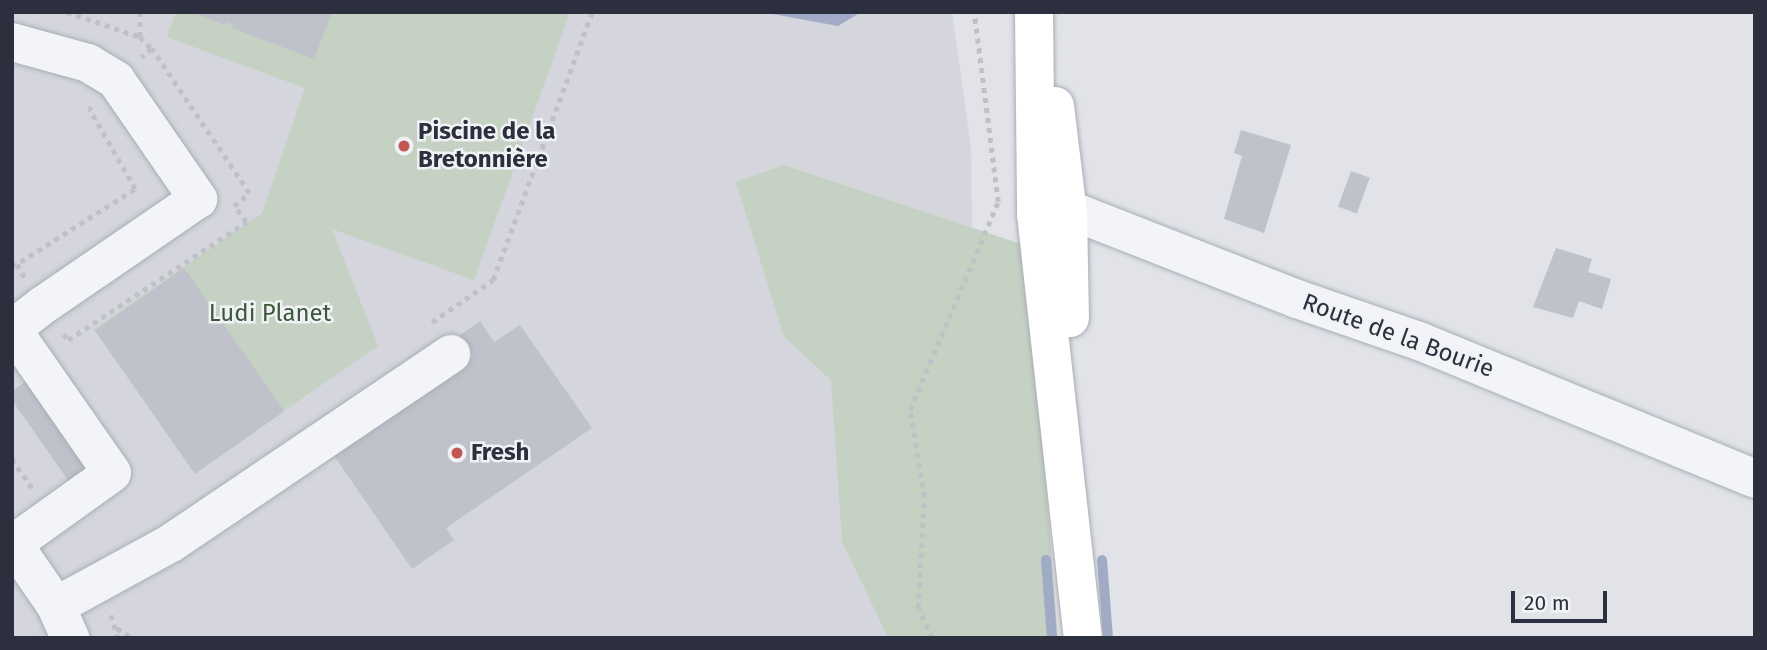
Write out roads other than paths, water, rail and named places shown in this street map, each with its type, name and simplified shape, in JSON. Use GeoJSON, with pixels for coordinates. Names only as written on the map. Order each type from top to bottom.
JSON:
{"type":"FeatureCollection","features":[{"type":"Feature","properties":{"kind":"main road"},"geometry":{"type":"LineString","coordinates":[[1034,12],[1052,214],[1083,638]]}},
{"type":"Feature","properties":{"kind":"main road"},"geometry":{"type":"LineString","coordinates":[[1042,12],[1052,214]]}},
{"type":"Feature","properties":{"kind":"street"},"geometry":{"type":"LineString","coordinates":[[12,42],[88,63],[116,80],[198,199],[12,329],[112,473],[13,543],[63,622],[171,543],[451,354]]}},
{"type":"Feature","properties":{"kind":"street","name":"Route de la Bourie"},"geometry":{"type":"LineString","coordinates":[[1052,214],[1080,214],[1297,299],[1419,341],[1755,479]]}},
{"type":"Feature","properties":{"kind":"water"},"geometry":{"type":"Polygon","coordinates":[[[762,12],[861,12],[838,26],[762,12]]]}},
{"type":"Feature","properties":{"kind":"waterway"},"geometry":{"type":"LineString","coordinates":[[1046,560],[1052,638]]}},
{"type":"Feature","properties":{"kind":"waterway"},"geometry":{"type":"LineString","coordinates":[[1102,560],[1108,638]]}},
{"type":"Feature","properties":{"kind":"place","name":"Piscine de la Bretonnière"},"geometry":{"type":"Point","coordinates":[404,146]}},
{"type":"Feature","properties":{"kind":"place","name":"Fresh"},"geometry":{"type":"Point","coordinates":[457,453]}},
{"type":"Feature","properties":{"kind":"park label","name":"Ludi Planet"},"geometry":{"type":"Point","coordinates":[270,314]}}]}
